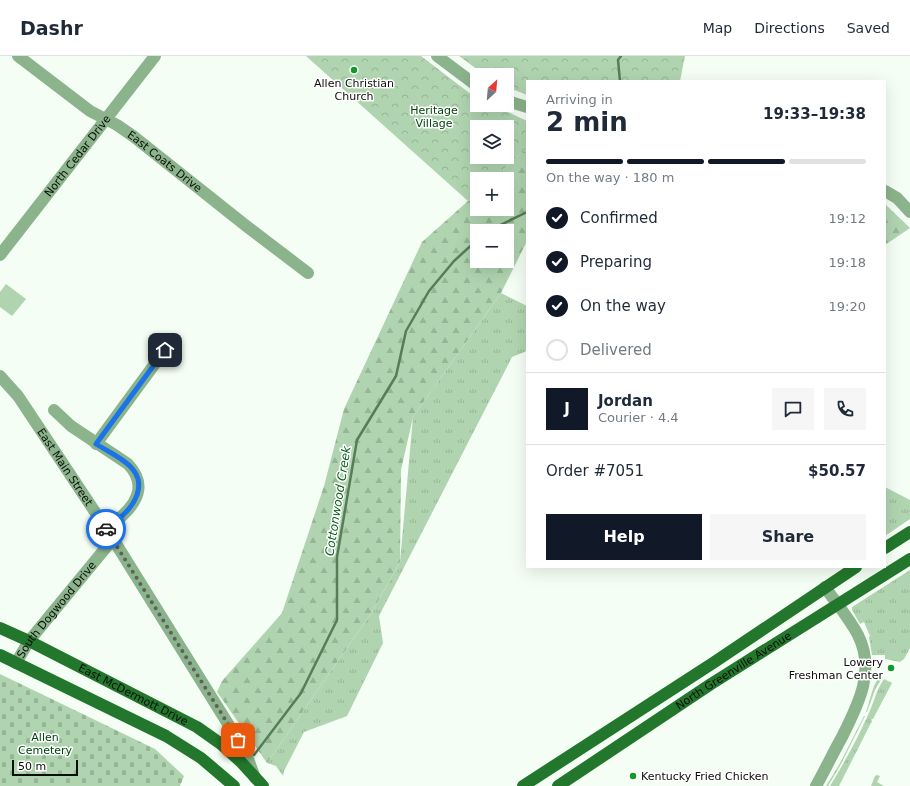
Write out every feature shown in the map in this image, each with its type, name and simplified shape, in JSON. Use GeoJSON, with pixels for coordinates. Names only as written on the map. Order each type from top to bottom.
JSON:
{"type":"FeatureCollection","features":[{"type":"Feature","properties":{"kind":"main road"},"geometry":{"type":"LineString","coordinates":[[886,547],[910,532]]}},
{"type":"Feature","properties":{"kind":"main road","name":"North Greenville Avenue"},"geometry":{"type":"LineString","coordinates":[[558,786],[711,684],[910,559]]}},
{"type":"Feature","properties":{"kind":"main road","name":"North Greenville Avenue"},"geometry":{"type":"LineString","coordinates":[[523,786],[713,663],[854,568]]}},
{"type":"Feature","properties":{"kind":"main road","name":"East McDermott Drive"},"geometry":{"type":"LineString","coordinates":[[0,628],[29,641],[197,727],[221,744],[241,762],[259,782]]}},
{"type":"Feature","properties":{"kind":"main road","name":"East McDermott Drive"},"geometry":{"type":"LineString","coordinates":[[0,655],[166,736],[201,758],[231,783]]}},
{"type":"Feature","properties":{"kind":"street","name":"East Coats Drive"},"geometry":{"type":"LineString","coordinates":[[18,56],[90,111],[133,136],[308,273]]}},
{"type":"Feature","properties":{"kind":"street","name":"North Cedar Drive"},"geometry":{"type":"LineString","coordinates":[[0,255],[155,56]]}},
{"type":"Feature","properties":{"kind":"street"},"geometry":{"type":"LineString","coordinates":[[437,56],[470,81]]}},
{"type":"Feature","properties":{"kind":"street"},"geometry":{"type":"LineString","coordinates":[[514,103],[526,107]]}},
{"type":"Feature","properties":{"kind":"street"},"geometry":{"type":"LineString","coordinates":[[886,192],[897,198],[910,212]]}},
{"type":"Feature","properties":{"kind":"street"},"geometry":{"type":"LineString","coordinates":[[96,444],[165,350]]}},
{"type":"Feature","properties":{"kind":"street","name":"East Main Street"},"geometry":{"type":"LineString","coordinates":[[0,376],[18,396],[113,538],[238,740],[259,782]]}},
{"type":"Feature","properties":{"kind":"street"},"geometry":{"type":"LineString","coordinates":[[54,410],[71,426],[128,464],[134,470],[138,479],[139,490],[136,499],[123,516],[105,527]]}},
{"type":"Feature","properties":{"kind":"street","name":"South Dogwood Drive"},"geometry":{"type":"LineString","coordinates":[[16,663],[29,641],[113,538]]}},
{"type":"Feature","properties":{"kind":"street"},"geometry":{"type":"LineString","coordinates":[[816,786],[856,708],[865,679],[865,660],[858,635],[824,587]]}},
{"type":"Feature","properties":{"kind":"green space","name":"Heritage Village"},"geometry":{"type":"Polygon","coordinates":[[[306,56],[421,56],[470,93],[470,112],[508,112],[526,121],[526,149],[514,160],[514,120],[470,120],[470,164],[509,164],[501,172],[470,172],[470,199],[468,201],[306,56]]]}},
{"type":"Feature","properties":{"kind":"green space"},"geometry":{"type":"Polygon","coordinates":[[[459,56],[685,56],[680,80],[526,80],[526,95],[514,90],[514,68],[475,68],[459,56]]]}},
{"type":"Feature","properties":{"kind":"green space"},"geometry":{"type":"Polygon","coordinates":[[[526,149],[526,243],[514,267],[514,224],[470,224],[470,268],[514,268],[501,293],[413,417],[401,470],[400,562],[372,612],[267,763],[217,692],[222,681],[282,613],[324,486],[344,409],[422,242],[470,199],[470,216],[514,216],[514,172],[501,172],[509,164],[514,164],[514,160],[526,149]]]}},
{"type":"Feature","properties":{"kind":"green space"},"geometry":{"type":"Polygon","coordinates":[[[886,205],[910,228],[886,244],[886,205]]]}},
{"type":"Feature","properties":{"kind":"green space"},"geometry":{"type":"Polygon","coordinates":[[[6,284],[26,299],[12,316],[0,307],[0,292],[6,284]]]}},
{"type":"Feature","properties":{"kind":"green space"},"geometry":{"type":"Polygon","coordinates":[[[501,293],[526,306],[526,351],[512,357],[379,616],[383,643],[347,716],[304,732],[284,771],[283,776],[276,766],[267,763],[372,612],[400,562],[413,417],[501,293]]]}},
{"type":"Feature","properties":{"kind":"green space"},"geometry":{"type":"Polygon","coordinates":[[[886,488],[910,500],[910,519],[886,535],[886,488]]]}},
{"type":"Feature","properties":{"kind":"green space"},"geometry":{"type":"Polygon","coordinates":[[[910,570],[910,648],[904,659],[900,662],[885,659],[885,655],[872,655],[870,636],[864,622],[860,624],[852,610],[852,607],[910,570]]]}},
{"type":"Feature","properties":{"kind":"green space","name":"Allen Cemetery"},"geometry":{"type":"Polygon","coordinates":[[[0,674],[155,749],[184,776],[180,786],[0,786],[0,674]]]}},
{"type":"Feature","properties":{"kind":"green space"},"geometry":{"type":"Polygon","coordinates":[[[882,674],[882,678],[875,690],[866,712],[876,682],[882,674]]]}},
{"type":"Feature","properties":{"kind":"green space"},"geometry":{"type":"Polygon","coordinates":[[[884,679],[892,683],[873,719],[871,720],[872,721],[839,786],[830,786],[859,733],[884,679]]]}},
{"type":"Feature","properties":{"kind":"green space"},"geometry":{"type":"Polygon","coordinates":[[[864,716],[840,766],[828,786],[826,786],[839,765],[864,716]]]}},
{"type":"Feature","properties":{"kind":"green space"},"geometry":{"type":"Polygon","coordinates":[[[875,776],[880,776],[877,782],[884,786],[871,786],[875,776]]]}},
{"type":"Feature","properties":{"kind":"waterway","name":"Cottonwood Creek"},"geometry":{"type":"LineString","coordinates":[[620,80],[618,60],[621,56]]}},
{"type":"Feature","properties":{"kind":"waterway","name":"Cottonwood Creek"},"geometry":{"type":"LineString","coordinates":[[502,224],[526,212]]}},
{"type":"Feature","properties":{"kind":"waterway","name":"Cottonwood Creek"},"geometry":{"type":"LineString","coordinates":[[254,755],[301,693],[337,620],[337,557],[357,440],[396,376],[406,331],[429,291],[454,261],[470,246]]}},
{"type":"Feature","properties":{"kind":"way so far"},"geometry":{"type":"LineString","coordinates":[[106,529],[238,740]]}},
{"type":"Feature","properties":{"kind":"place","name":"Allen Christian Church"},"geometry":{"type":"Point","coordinates":[354,70]}},
{"type":"Feature","properties":{"kind":"place","name":"Lowery Freshman Center"},"geometry":{"type":"Point","coordinates":[891,668]}},
{"type":"Feature","properties":{"kind":"place","name":"Kentucky Fried Chicken"},"geometry":{"type":"Point","coordinates":[633,776]}},
{"type":"Feature","properties":{"kind":"route"},"geometry":{"type":"LineString","coordinates":[[106,529],[105,527],[123,516],[136,499],[139,490],[138,479],[134,470],[128,464],[96,444],[165,350]]}}]}
